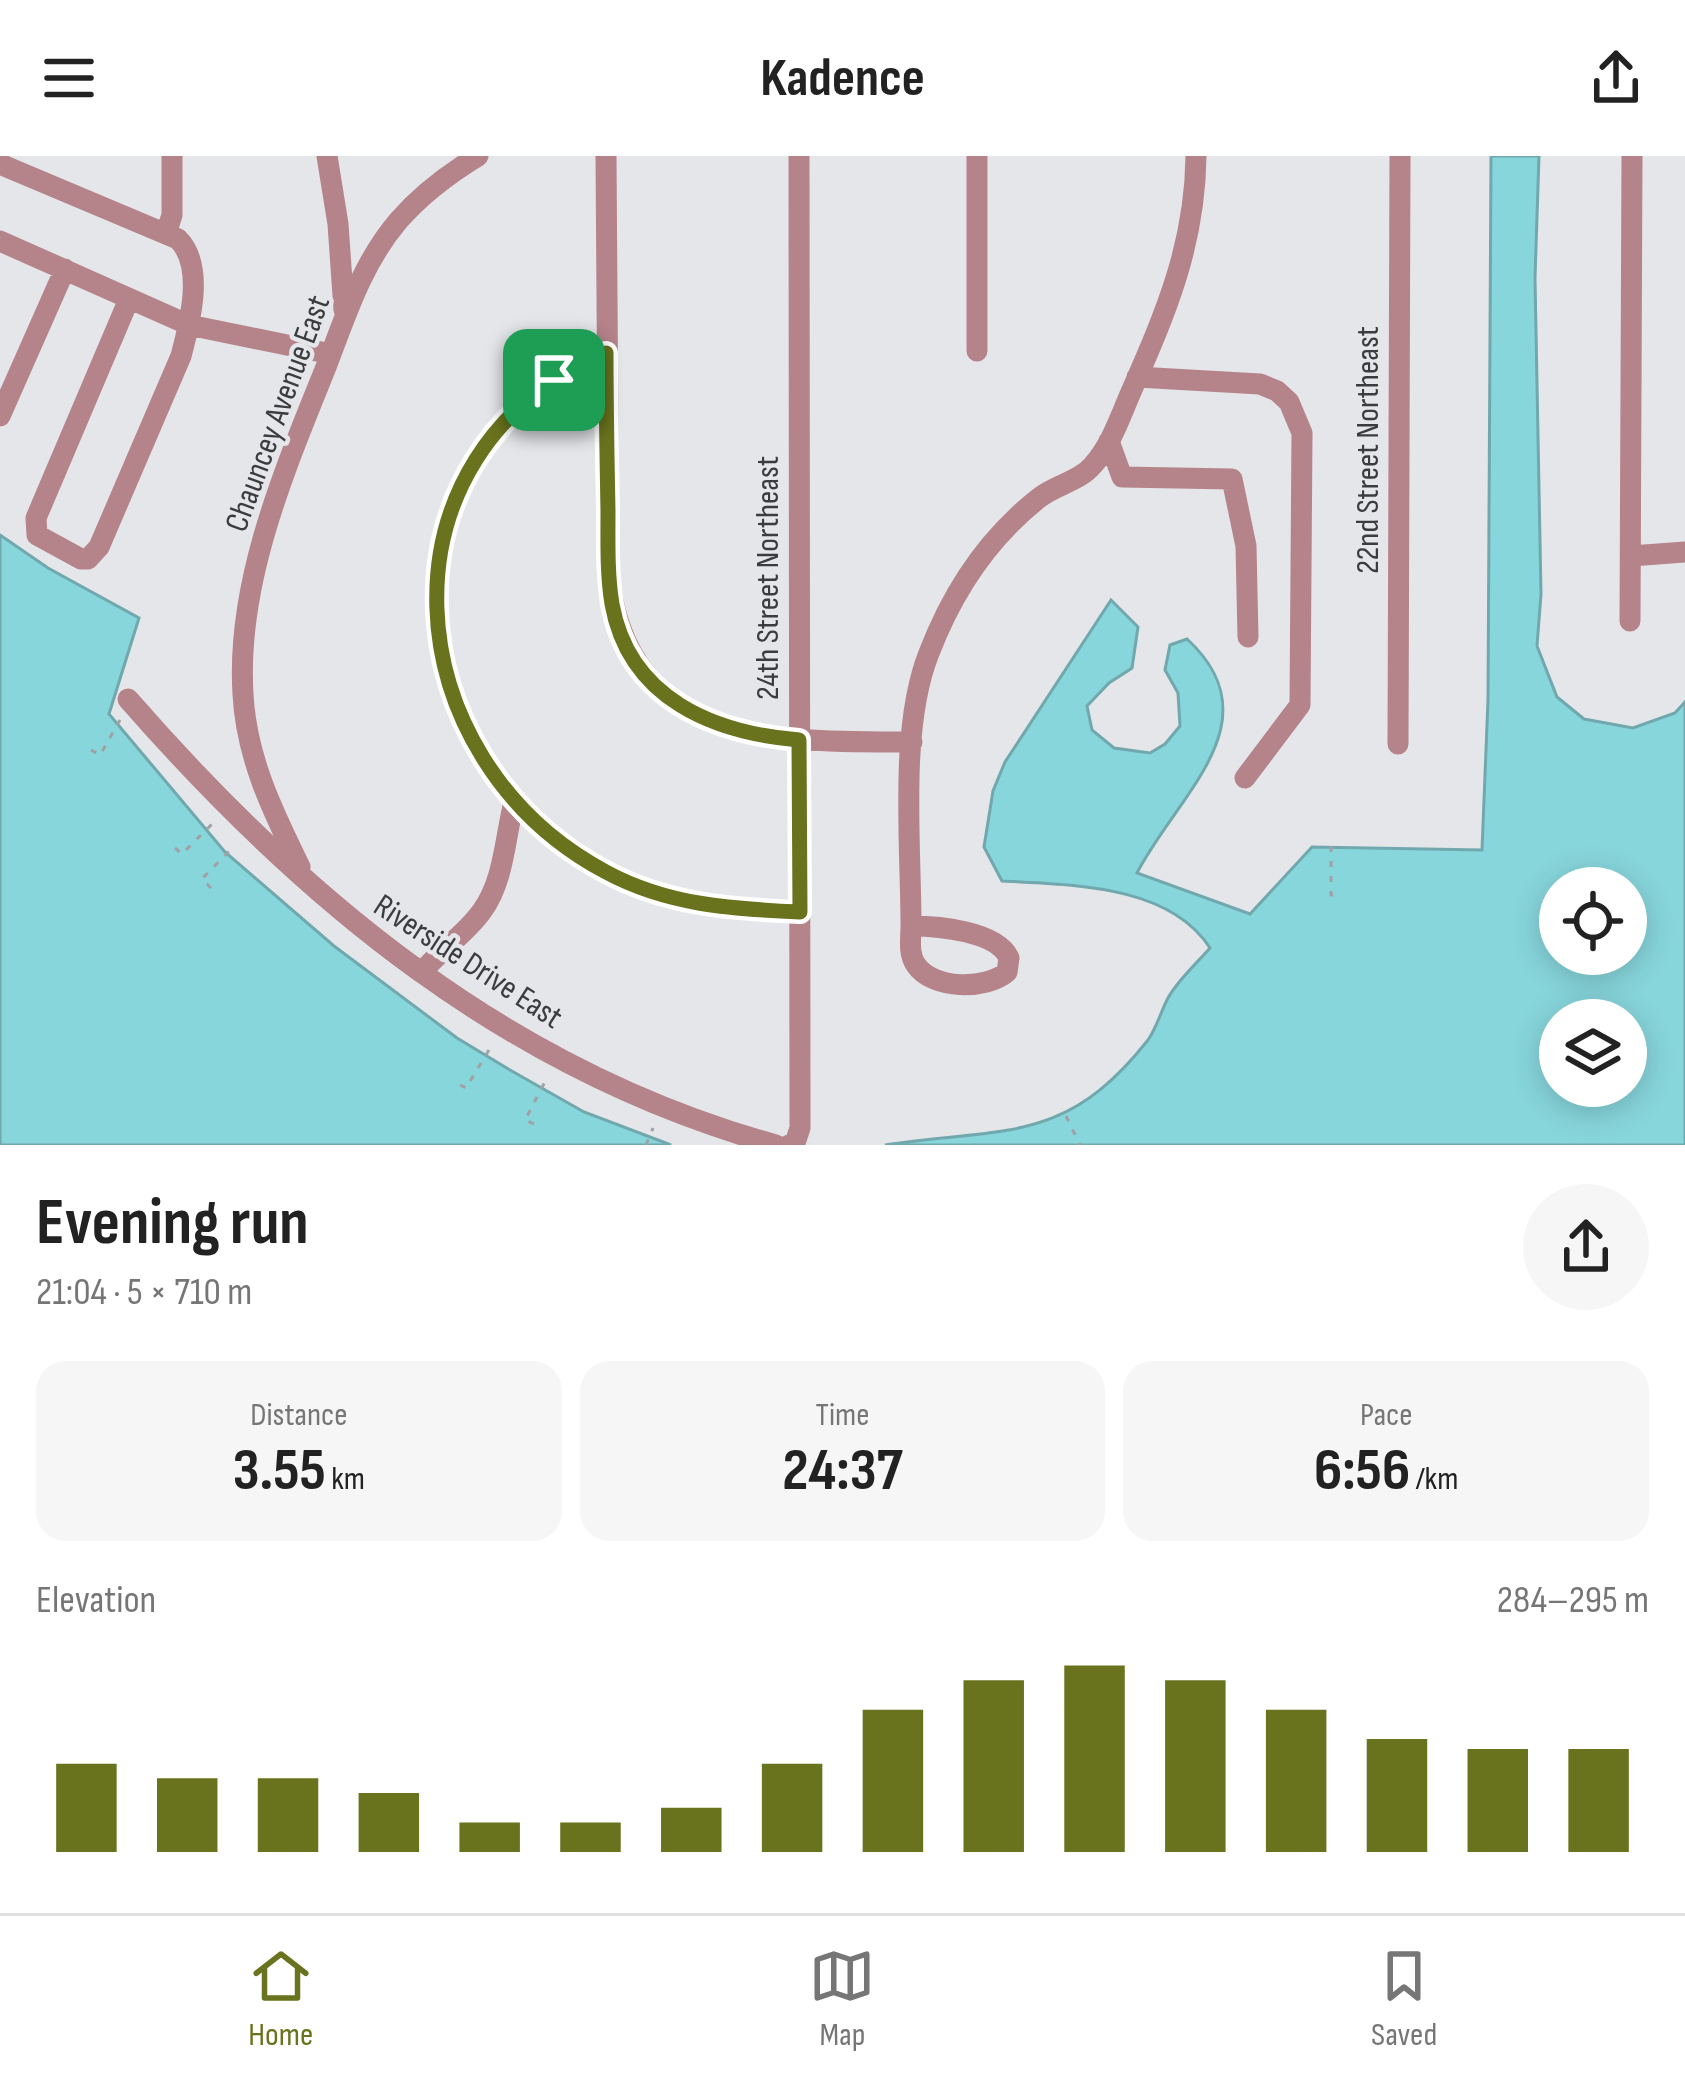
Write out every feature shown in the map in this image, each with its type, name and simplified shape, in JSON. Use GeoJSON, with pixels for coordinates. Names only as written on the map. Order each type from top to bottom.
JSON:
{"type":"FeatureCollection","features":[{"type":"Feature","properties":{"kind":"street"},"geometry":{"type":"LineString","coordinates":[[166,234],[172,214],[172,156]]}},
{"type":"Feature","properties":{"kind":"street"},"geometry":{"type":"LineString","coordinates":[[326,156],[338,224],[344,311]]}},
{"type":"Feature","properties":{"kind":"street","name":"Chauncey Avenue East"},"geometry":{"type":"LineString","coordinates":[[304,875],[276,819],[246,726],[242,665],[268,524],[344,311],[397,222],[478,156]]}},
{"type":"Feature","properties":{"kind":"street"},"geometry":{"type":"LineString","coordinates":[[605,156],[609,578],[627,647],[659,689],[704,721],[730,730],[799,740],[912,742]]}},
{"type":"Feature","properties":{"kind":"street","name":"24th Street Northeast"},"geometry":{"type":"LineString","coordinates":[[787,1144],[800,1128],[799,156]]}},
{"type":"Feature","properties":{"kind":"street"},"geometry":{"type":"LineString","coordinates":[[976,351],[977,156]]}},
{"type":"Feature","properties":{"kind":"street"},"geometry":{"type":"LineString","coordinates":[[911,926],[996,942],[1009,958],[1002,977],[971,983],[930,976],[913,960],[911,926],[912,742],[916,696],[945,616],[977,562],[1024,509],[1052,488],[1083,474],[1109,441],[1186,254],[1196,201],[1196,156]]}},
{"type":"Feature","properties":{"kind":"street","name":"22nd Street Northeast"},"geometry":{"type":"LineString","coordinates":[[1398,745],[1400,156]]}},
{"type":"Feature","properties":{"kind":"street"},"geometry":{"type":"LineString","coordinates":[[1630,621],[1632,156]]}},
{"type":"Feature","properties":{"kind":"street"},"geometry":{"type":"LineString","coordinates":[[0,164],[166,234],[182,242],[191,257],[189,325],[181,356],[99,547],[88,559],[81,559],[37,535],[36,518],[129,299]]}},
{"type":"Feature","properties":{"kind":"street"},"geometry":{"type":"LineString","coordinates":[[0,241],[189,325],[331,354]]}},
{"type":"Feature","properties":{"kind":"street"},"geometry":{"type":"LineString","coordinates":[[0,416],[64,269]]}},
{"type":"Feature","properties":{"kind":"street"},"geometry":{"type":"LineString","coordinates":[[606,353],[554,380],[498,433],[468,476],[443,543],[435,622],[445,679],[465,729],[514,802],[578,855],[648,891],[719,908],[800,912]]}},
{"type":"Feature","properties":{"kind":"street"},"geometry":{"type":"LineString","coordinates":[[1137,377],[1260,384],[1277,391],[1297,416],[1303,484],[1300,705],[1245,778]]}},
{"type":"Feature","properties":{"kind":"street"},"geometry":{"type":"LineString","coordinates":[[1109,441],[1123,478],[1232,479],[1246,547],[1248,637]]}},
{"type":"Feature","properties":{"kind":"street"},"geometry":{"type":"LineString","coordinates":[[1631,556],[1685,552]]}},
{"type":"Feature","properties":{"kind":"street","name":"Riverside Drive East"},"geometry":{"type":"LineString","coordinates":[[124,709],[345,917],[507,1029],[581,1071],[683,1115],[787,1144]]}},
{"type":"Feature","properties":{"kind":"street"},"geometry":{"type":"LineString","coordinates":[[422,972],[444,945],[469,926],[492,893],[514,802]]}},
{"type":"Feature","properties":{"kind":"path"},"geometry":{"type":"LineString","coordinates":[[91,750],[100,755],[124,709]]}},
{"type":"Feature","properties":{"kind":"path"},"geometry":{"type":"LineString","coordinates":[[175,848],[182,854],[214,823]]}},
{"type":"Feature","properties":{"kind":"path"},"geometry":{"type":"LineString","coordinates":[[211,888],[202,879],[236,845]]}},
{"type":"Feature","properties":{"kind":"path"},"geometry":{"type":"LineString","coordinates":[[1331,846],[1331,895],[1340,895]]}},
{"type":"Feature","properties":{"kind":"path"},"geometry":{"type":"LineString","coordinates":[[460,1085],[466,1088],[492,1045]]}},
{"type":"Feature","properties":{"kind":"path"},"geometry":{"type":"LineString","coordinates":[[534,1124],[525,1120],[548,1078]]}},
{"type":"Feature","properties":{"kind":"path"},"geometry":{"type":"LineString","coordinates":[[1066,1116],[1079,1145]]}},
{"type":"Feature","properties":{"kind":"path"},"geometry":{"type":"LineString","coordinates":[[646,1145],[652,1128]]}},
{"type":"Feature","properties":{"kind":"water"},"geometry":{"type":"Polygon","coordinates":[[[1491,156],[1539,156],[1535,278],[1541,594],[1537,646],[1557,697],[1584,719],[1633,728],[1675,713],[1685,702],[1685,1145],[885,1145],[1031,1125],[1089,1098],[1148,1040],[1172,991],[1210,948],[1170,911],[1144,900],[1087,887],[1002,881],[984,847],[993,791],[1005,762],[1111,600],[1138,627],[1132,668],[1087,706],[1092,730],[1114,748],[1150,753],[1165,744],[1180,726],[1178,693],[1165,670],[1170,645],[1187,639],[1212,669],[1222,699],[1221,729],[1210,758],[1137,873],[1250,914],[1312,847],[1482,850],[1488,700],[1491,156]]]}},
{"type":"Feature","properties":{"kind":"water"},"geometry":{"type":"Polygon","coordinates":[[[0,535],[48,568],[139,618],[109,714],[225,852],[334,946],[457,1038],[584,1112],[671,1145],[0,1145],[0,535]]]}},
{"type":"Feature","properties":{"kind":"route"},"geometry":{"type":"LineString","coordinates":[[606,353],[609,578],[617,625],[640,668],[659,689],[704,721],[730,730],[799,740],[800,912],[683,902],[605,872],[560,842],[514,802],[465,729],[445,679],[435,622],[443,543],[451,515],[482,453],[517,412],[554,380],[606,353]]}}]}
